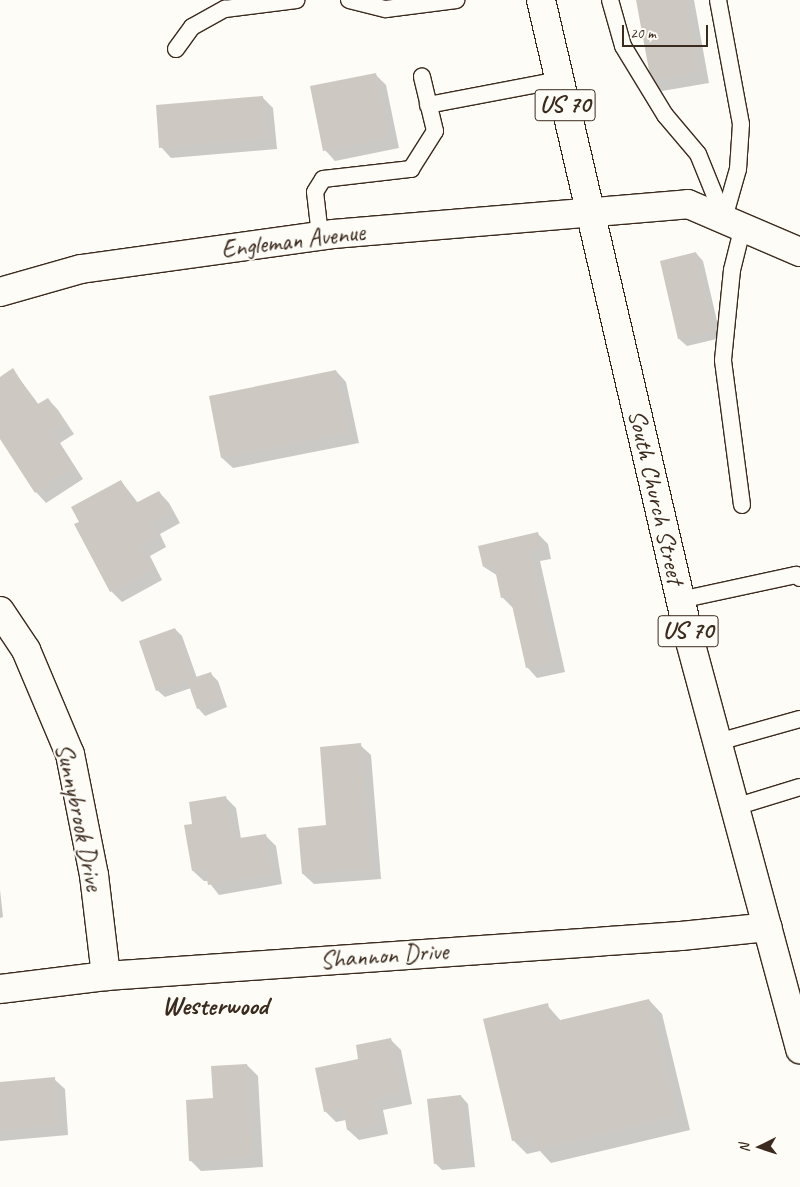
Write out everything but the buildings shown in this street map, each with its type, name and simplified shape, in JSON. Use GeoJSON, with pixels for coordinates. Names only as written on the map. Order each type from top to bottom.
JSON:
{"type":"FeatureCollection","features":[{"type":"Feature","properties":{"kind":"street","name":"South Church Street"},"geometry":{"type":"LineString","coordinates":[[541,0],[680,600],[800,1049]]}},
{"type":"Feature","properties":{"kind":"street","name":"Engleman Avenue"},"geometry":{"type":"LineString","coordinates":[[0,292],[81,270],[320,235],[589,210],[688,204],[800,252]]}},
{"type":"Feature","properties":{"kind":"street","name":"Sunnybrook Drive"},"geometry":{"type":"LineString","coordinates":[[0,612],[26,650],[70,754],[94,875],[106,976]]}},
{"type":"Feature","properties":{"kind":"street","name":"Shannon Drive"},"geometry":{"type":"LineString","coordinates":[[0,989],[106,976],[681,936],[768,927]]}},
{"type":"Feature","properties":{"kind":"lane"},"geometry":{"type":"LineString","coordinates":[[176,49],[192,27],[225,9],[296,0]]}},
{"type":"Feature","properties":{"kind":"lane"},"geometry":{"type":"LineString","coordinates":[[349,0],[386,9],[456,0]]}},
{"type":"Feature","properties":{"kind":"lane"},"geometry":{"type":"LineString","coordinates":[[610,0],[623,46],[665,115],[698,154],[733,222]]}},
{"type":"Feature","properties":{"kind":"lane"},"geometry":{"type":"LineString","coordinates":[[718,0],[741,124],[733,222],[732,270],[723,360],[742,505]]}},
{"type":"Feature","properties":{"kind":"lane"},"geometry":{"type":"LineString","coordinates":[[320,235],[315,192],[324,179],[411,168],[435,131],[422,77]]}},
{"type":"Feature","properties":{"kind":"lane"},"geometry":{"type":"LineString","coordinates":[[428,105],[559,80]]}},
{"type":"Feature","properties":{"kind":"lane"},"geometry":{"type":"LineString","coordinates":[[680,600],[796,575],[800,578]]}},
{"type":"Feature","properties":{"kind":"lane"},"geometry":{"type":"LineString","coordinates":[[718,742],[800,719]]}},
{"type":"Feature","properties":{"kind":"lane"},"geometry":{"type":"LineString","coordinates":[[735,807],[800,787]]}},
{"type":"Feature","properties":{"kind":"district","name":"Westerwood"},"geometry":{"type":"Point","coordinates":[215,1006]}}]}
